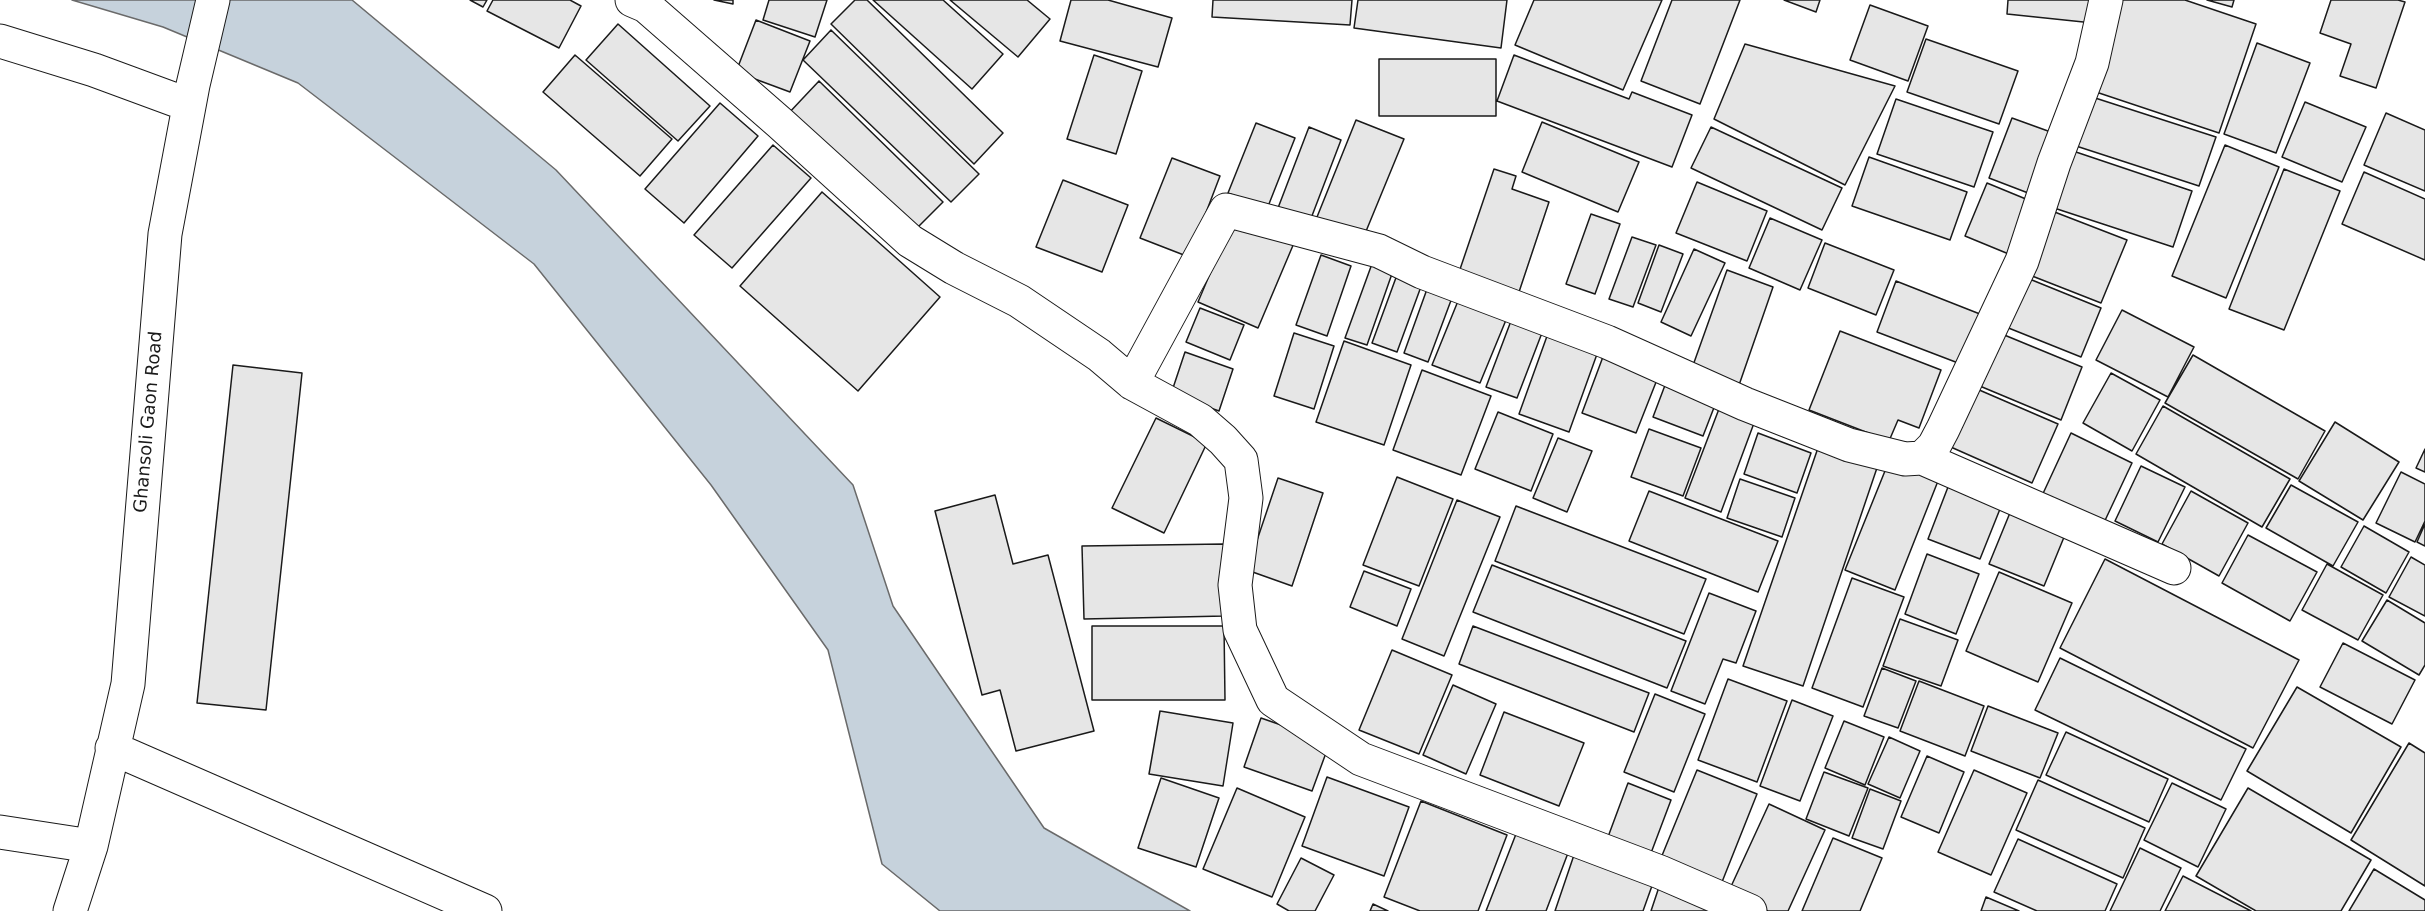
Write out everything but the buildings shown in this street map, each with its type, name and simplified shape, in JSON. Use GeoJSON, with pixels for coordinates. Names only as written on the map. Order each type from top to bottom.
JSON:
{"type":"FeatureCollection","features":[{"type":"Feature","properties":{"kind":"street","name":"Ghansoli Gaon Road"},"geometry":{"type":"LineString","coordinates":[[70,911],[91,846],[128,684],[165,234],[191,95],[213,0]]}},
{"type":"Feature","properties":{"kind":"street"},"geometry":{"type":"LineString","coordinates":[[632,0],[646,6],[910,241],[954,268],[1019,301],[1099,355],[1132,383],[1200,420],[1223,440],[1241,460],[1246,498],[1235,585],[1240,630],[1273,700],[1361,759],[1660,872],[1750,911]]}},
{"type":"Feature","properties":{"kind":"street"},"geometry":{"type":"LineString","coordinates":[[1922,458],[1934,446],[1943,429],[2022,261],[2054,163],[2092,63],[2106,0]]}},
{"type":"Feature","properties":{"kind":"street"},"geometry":{"type":"LineString","coordinates":[[0,41],[94,70],[191,95]]}},
{"type":"Feature","properties":{"kind":"street"},"geometry":{"type":"LineString","coordinates":[[1132,383],[1226,210],[1379,251],[1422,272],[1607,342],[1722,391],[1745,404],[1849,445],[1905,459],[1922,458],[2174,568]]}},
{"type":"Feature","properties":{"kind":"street"},"geometry":{"type":"LineString","coordinates":[[112,748],[485,911]]}},
{"type":"Feature","properties":{"kind":"street"},"geometry":{"type":"LineString","coordinates":[[0,832],[91,846]]}},
{"type":"Feature","properties":{"kind":"shaded area"},"geometry":{"type":"Polygon","coordinates":[[[72,0],[352,0],[556,170],[853,485],[893,606],[1044,828],[1190,911],[940,911],[882,864],[828,650],[711,485],[534,264],[298,83],[163,27],[72,0]]]}}]}
